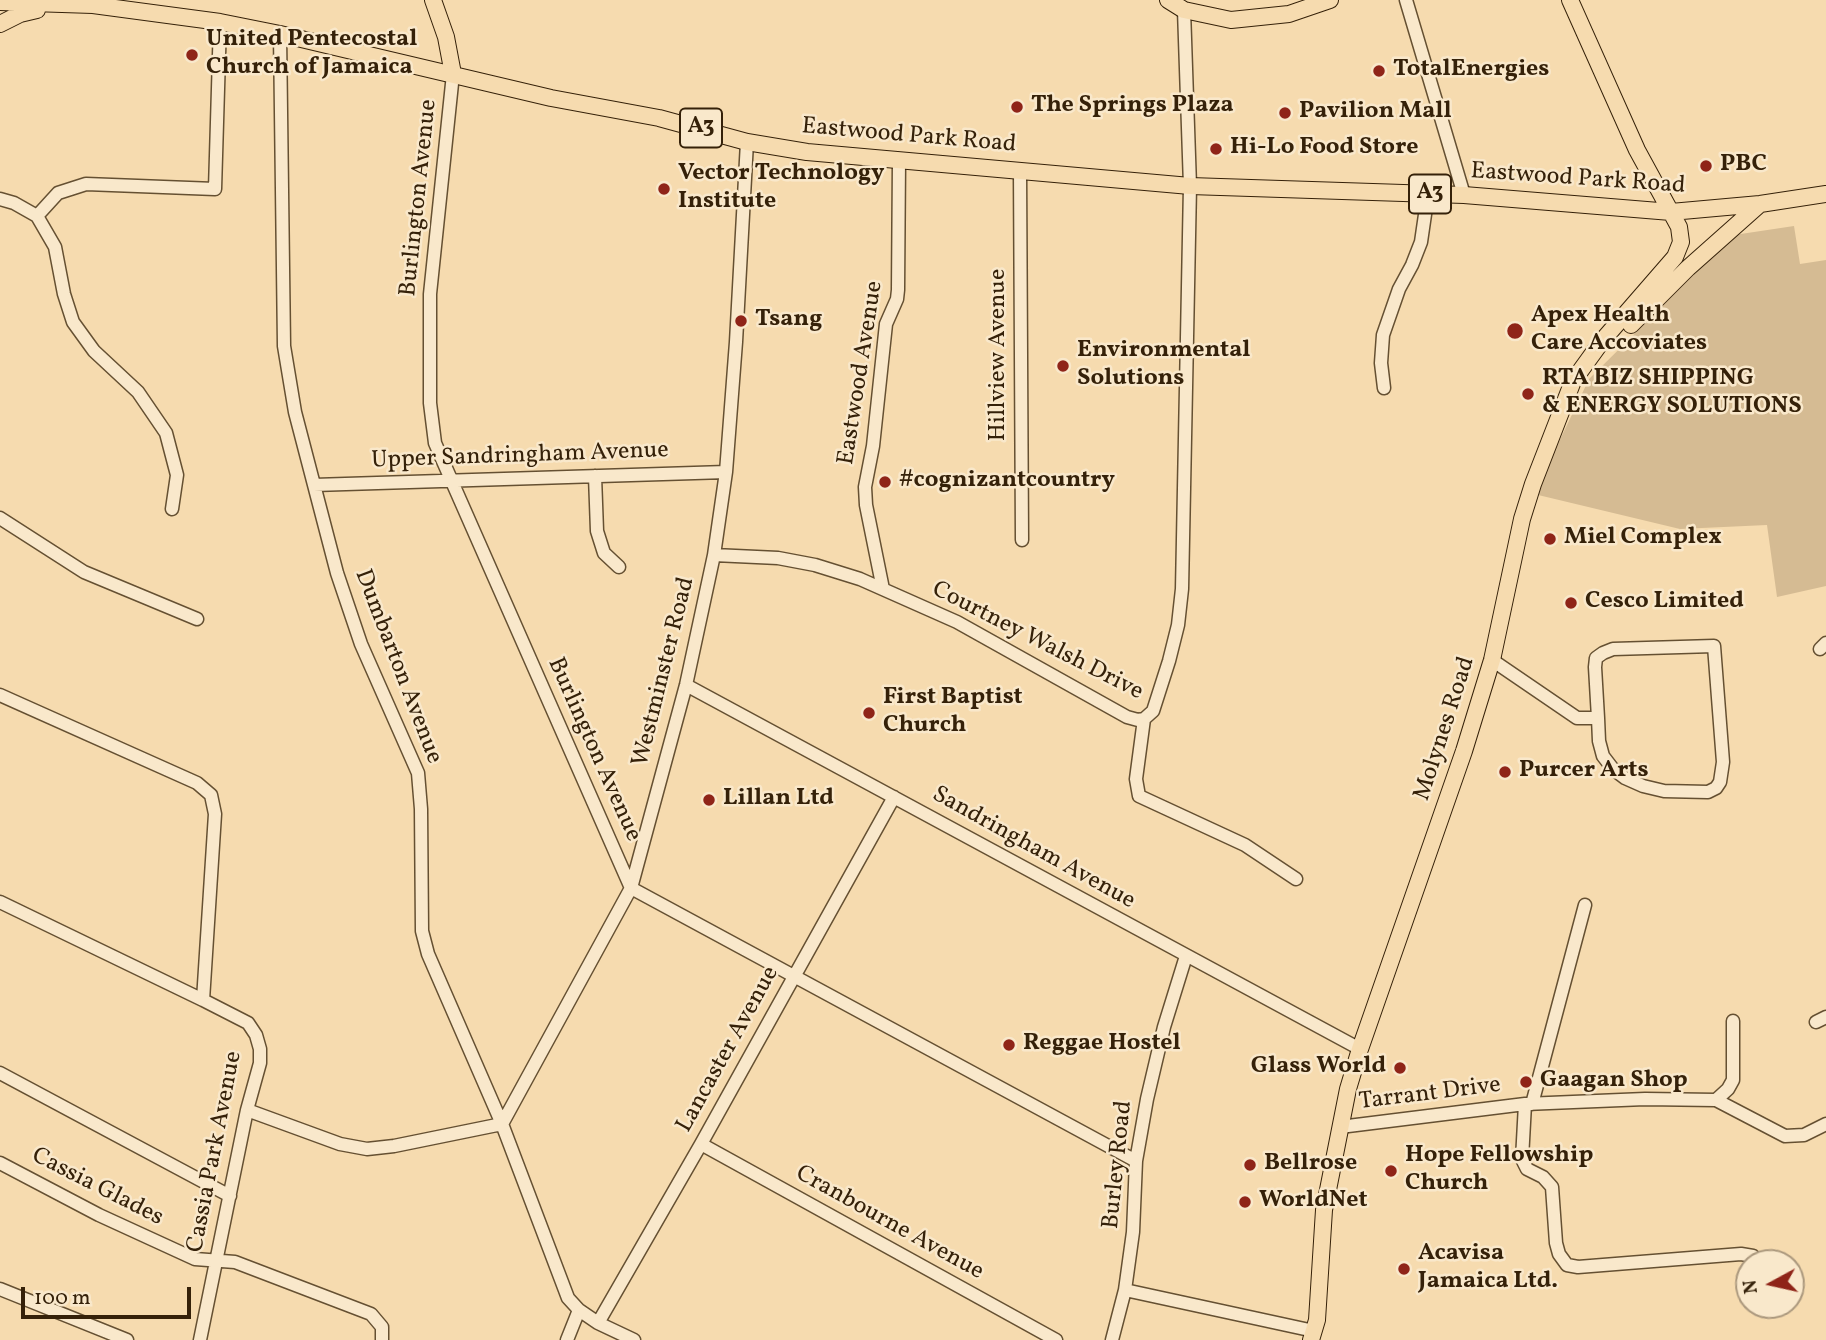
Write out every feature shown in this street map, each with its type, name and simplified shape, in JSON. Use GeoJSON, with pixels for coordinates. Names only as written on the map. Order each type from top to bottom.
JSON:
{"type":"FeatureCollection","features":[{"type":"Feature","properties":{"kind":"main road"},"geometry":{"type":"LineString","coordinates":[[433,0],[446,37],[453,74]]}},
{"type":"Feature","properties":{"kind":"main road"},"geometry":{"type":"LineString","coordinates":[[1168,0],[1184,10],[1231,20],[1329,0]]}},
{"type":"Feature","properties":{"kind":"main road"},"geometry":{"type":"LineString","coordinates":[[1567,398],[1573,381],[1595,351],[1679,250],[1681,234],[1637,150],[1570,0]]}},
{"type":"Feature","properties":{"kind":"main road","name":"Eastwood Park Road"},"geometry":{"type":"LineString","coordinates":[[3,3],[85,5],[220,22],[551,98],[660,118],[747,142],[807,152],[1190,186],[1464,195],[1671,212],[1760,204],[1826,194]]}},
{"type":"Feature","properties":{"kind":"main road"},"geometry":{"type":"LineString","coordinates":[[0,24],[20,13],[85,5]]}},
{"type":"Feature","properties":{"kind":"main road","name":"Molynes Road"},"geometry":{"type":"LineString","coordinates":[[1313,1336],[1317,1320],[1324,1210],[1339,1127],[1360,1049],[1464,751],[1492,660],[1522,519],[1533,484],[1567,398],[1639,315],[1760,204]]}},
{"type":"Feature","properties":{"kind":"street"},"geometry":{"type":"LineString","coordinates":[[1406,0],[1464,195]]}},
{"type":"Feature","properties":{"kind":"street","name":"Courtney Walsh Drive"},"geometry":{"type":"LineString","coordinates":[[714,555],[778,558],[815,565],[860,579],[957,622],[1127,717],[1144,719],[1153,711],[1178,625],[1182,589],[1190,186],[1184,10]]}},
{"type":"Feature","properties":{"kind":"street"},"geometry":{"type":"LineString","coordinates":[[37,216],[58,193],[86,184],[215,189],[220,22]]}},
{"type":"Feature","properties":{"kind":"street","name":"Dumbarton Avenue"},"geometry":{"type":"LineString","coordinates":[[280,34],[284,346],[295,412],[337,573],[361,644],[418,773],[422,931],[428,954],[502,1124],[568,1298],[579,1310],[598,1323],[634,1340]]}},
{"type":"Feature","properties":{"kind":"street","name":"Burlington Avenue"},"geometry":{"type":"LineString","coordinates":[[453,74],[430,294],[429,403],[435,443],[631,888]]}},
{"type":"Feature","properties":{"kind":"street","name":"Westminster Road"},"geometry":{"type":"LineString","coordinates":[[502,1124],[631,888],[686,685],[714,555],[726,472],[747,142]]}},
{"type":"Feature","properties":{"kind":"street","name":"Eastwood Avenue"},"geometry":{"type":"LineString","coordinates":[[883,589],[866,506],[865,487],[873,446],[886,324],[898,290],[900,161]]}},
{"type":"Feature","properties":{"kind":"street","name":"Hillview Avenue"},"geometry":{"type":"LineString","coordinates":[[1020,170],[1022,540]]}},
{"type":"Feature","properties":{"kind":"street"},"geometry":{"type":"LineString","coordinates":[[1384,388],[1381,362],[1383,335],[1399,289],[1421,242],[1427,194]]}},
{"type":"Feature","properties":{"kind":"street"},"geometry":{"type":"LineString","coordinates":[[0,199],[14,203],[37,216],[55,247],[64,294],[73,322],[94,351],[138,392],[166,433],[177,475],[172,509]]}},
{"type":"Feature","properties":{"kind":"street","name":"Upper Sandringham Avenue"},"geometry":{"type":"LineString","coordinates":[[314,485],[726,472]]}},
{"type":"Feature","properties":{"kind":"street"},"geometry":{"type":"LineString","coordinates":[[595,476],[597,531],[604,553],[619,567]]}},
{"type":"Feature","properties":{"kind":"street"},"geometry":{"type":"LineString","coordinates":[[0,518],[84,572],[197,620]]}},
{"type":"Feature","properties":{"kind":"street"},"geometry":{"type":"LineString","coordinates":[[1714,646],[1723,762],[1720,782],[1708,792],[1687,792],[1664,791],[1625,778],[1613,769],[1603,755],[1598,718],[1595,667],[1596,658],[1603,653],[1613,649],[1714,646]]}},
{"type":"Feature","properties":{"kind":"street"},"geometry":{"type":"LineString","coordinates":[[1492,660],[1577,718],[1598,718]]}},
{"type":"Feature","properties":{"kind":"street","name":"Sandringham Avenue"},"geometry":{"type":"LineString","coordinates":[[686,685],[1360,1049]]}},
{"type":"Feature","properties":{"kind":"street"},"geometry":{"type":"LineString","coordinates":[[0,695],[197,783],[211,795],[215,814],[203,1000]]}},
{"type":"Feature","properties":{"kind":"street"},"geometry":{"type":"LineString","coordinates":[[1144,719],[1136,779],[1139,796],[1245,845],[1296,879]]}},
{"type":"Feature","properties":{"kind":"street","name":"Lancaster Avenue"},"geometry":{"type":"LineString","coordinates":[[598,1323],[894,797]]}},
{"type":"Feature","properties":{"kind":"street"},"geometry":{"type":"LineString","coordinates":[[631,888],[1136,1161]]}},
{"type":"Feature","properties":{"kind":"street","name":"Cassia Park Avenue"},"geometry":{"type":"LineString","coordinates":[[0,902],[248,1023],[256,1035],[260,1063],[247,1110],[200,1340]]}},
{"type":"Feature","properties":{"kind":"street"},"geometry":{"type":"LineString","coordinates":[[1585,905],[1529,1104],[1522,1159],[1527,1169],[1543,1177],[1552,1187],[1559,1254],[1567,1265],[1578,1267],[1735,1254]]}},
{"type":"Feature","properties":{"kind":"street","name":"Burley Road"},"geometry":{"type":"LineString","coordinates":[[1112,1340],[1125,1290],[1133,1232],[1136,1161],[1158,1051],[1186,956]]}},
{"type":"Feature","properties":{"kind":"street"},"geometry":{"type":"LineString","coordinates":[[1733,1021],[1732,1080],[1728,1089],[1716,1100],[1785,1136],[1804,1135],[1826,1124]]}},
{"type":"Feature","properties":{"kind":"street"},"geometry":{"type":"LineString","coordinates":[[0,1073],[230,1196]]}},
{"type":"Feature","properties":{"kind":"street","name":"Tarrant Drive"},"geometry":{"type":"LineString","coordinates":[[1339,1127],[1529,1104],[1644,1099],[1716,1100]]}},
{"type":"Feature","properties":{"kind":"street"},"geometry":{"type":"LineString","coordinates":[[247,1110],[340,1144],[367,1149],[502,1124]]}},
{"type":"Feature","properties":{"kind":"street","name":"Cranbourne Avenue"},"geometry":{"type":"LineString","coordinates":[[701,1144],[1056,1340]]}},
{"type":"Feature","properties":{"kind":"street","name":"Cassia Glades"},"geometry":{"type":"LineString","coordinates":[[0,1163],[99,1215],[195,1259],[235,1262],[371,1314],[382,1327],[382,1340]]}},
{"type":"Feature","properties":{"kind":"street"},"geometry":{"type":"LineString","coordinates":[[0,1289],[127,1340]]}},
{"type":"Feature","properties":{"kind":"street"},"geometry":{"type":"LineString","coordinates":[[1125,1290],[1313,1336]]}},
{"type":"Feature","properties":{"kind":"street"},"geometry":{"type":"LineString","coordinates":[[567,1340],[579,1310]]}},
{"type":"Feature","properties":{"kind":"shaded area"},"geometry":{"type":"Polygon","coordinates":[[[1794,226],[1800,264],[1826,260],[1826,586],[1777,597],[1767,525],[1680,529],[1534,494],[1589,379],[1734,235],[1794,226]]]}},
{"type":"Feature","properties":{"kind":"place","name":"United Pentecostal Church of Jamaica"},"geometry":{"type":"Point","coordinates":[192,55]}},
{"type":"Feature","properties":{"kind":"place","name":"TotalEnergies"},"geometry":{"type":"Point","coordinates":[1379,71]}},
{"type":"Feature","properties":{"kind":"place","name":"The Springs Plaza"},"geometry":{"type":"Point","coordinates":[1017,107]}},
{"type":"Feature","properties":{"kind":"place","name":"Pavilion Mall"},"geometry":{"type":"Point","coordinates":[1285,113]}},
{"type":"Feature","properties":{"kind":"place","name":"Hi-Lo Food Store"},"geometry":{"type":"Point","coordinates":[1216,149]}},
{"type":"Feature","properties":{"kind":"place","name":"PBC"},"geometry":{"type":"Point","coordinates":[1706,166]}},
{"type":"Feature","properties":{"kind":"place","name":"Vector Technology Institute"},"geometry":{"type":"Point","coordinates":[664,189]}},
{"type":"Feature","properties":{"kind":"place","name":"Tsang"},"geometry":{"type":"Point","coordinates":[741,321]}},
{"type":"Feature","properties":{"kind":"place","name":"Apex Health Care Accoviates"},"geometry":{"type":"Point","coordinates":[1515,331]}},
{"type":"Feature","properties":{"kind":"place","name":"Environmental Solutions"},"geometry":{"type":"Point","coordinates":[1063,366]}},
{"type":"Feature","properties":{"kind":"place","name":"RTA BIZ SHIPPING & ENERGY SOLUTIONS"},"geometry":{"type":"Point","coordinates":[1528,394]}},
{"type":"Feature","properties":{"kind":"place","name":"#cognizantcountry"},"geometry":{"type":"Point","coordinates":[885,482]}},
{"type":"Feature","properties":{"kind":"place","name":"Miel Complex"},"geometry":{"type":"Point","coordinates":[1550,539]}},
{"type":"Feature","properties":{"kind":"place","name":"Cesco Limited"},"geometry":{"type":"Point","coordinates":[1571,603]}},
{"type":"Feature","properties":{"kind":"place","name":"First Baptist Church"},"geometry":{"type":"Point","coordinates":[869,713]}},
{"type":"Feature","properties":{"kind":"place","name":"Purcer Arts"},"geometry":{"type":"Point","coordinates":[1505,772]}},
{"type":"Feature","properties":{"kind":"place","name":"Lillan Ltd"},"geometry":{"type":"Point","coordinates":[709,800]}},
{"type":"Feature","properties":{"kind":"place","name":"Reggae Hostel"},"geometry":{"type":"Point","coordinates":[1009,1045]}},
{"type":"Feature","properties":{"kind":"place","name":"Glass World"},"geometry":{"type":"Point","coordinates":[1400,1068]}},
{"type":"Feature","properties":{"kind":"place","name":"Gaagan Shop"},"geometry":{"type":"Point","coordinates":[1526,1082]}},
{"type":"Feature","properties":{"kind":"place","name":"Bellrose"},"geometry":{"type":"Point","coordinates":[1250,1165]}},
{"type":"Feature","properties":{"kind":"place","name":"Hope Fellowship Church"},"geometry":{"type":"Point","coordinates":[1391,1171]}},
{"type":"Feature","properties":{"kind":"place","name":"WorldNet"},"geometry":{"type":"Point","coordinates":[1245,1202]}},
{"type":"Feature","properties":{"kind":"place","name":"Acavisa Jamaica Ltd."},"geometry":{"type":"Point","coordinates":[1404,1269]}}]}
